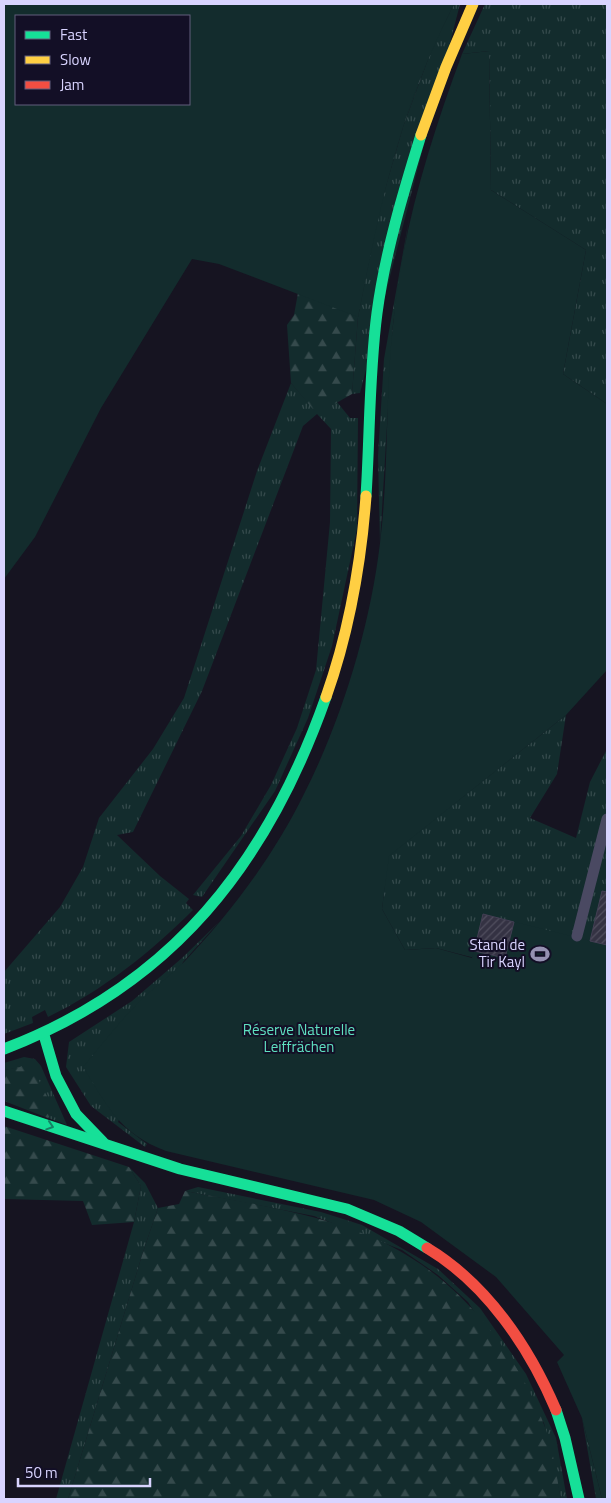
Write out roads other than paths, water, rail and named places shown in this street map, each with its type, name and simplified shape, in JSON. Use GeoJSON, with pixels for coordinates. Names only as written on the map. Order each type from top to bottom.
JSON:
{"type":"FeatureCollection","features":[{"type":"Feature","properties":{"kind":"main road"},"geometry":{"type":"LineString","coordinates":[[4,1049],[44,1035],[88,1012],[120,991],[183,938],[207,912],[258,843],[288,788],[313,736],[333,676],[355,586],[362,541],[376,321],[397,217],[421,133],[450,52],[472,4]]}},
{"type":"Feature","properties":{"kind":"main road"},"geometry":{"type":"LineString","coordinates":[[44,1035],[56,1076],[76,1114],[106,1145]]}},
{"type":"Feature","properties":{"kind":"main road"},"geometry":{"type":"LineString","coordinates":[[4,1111],[172,1167],[318,1200],[367,1216],[412,1236],[448,1262],[480,1290],[513,1331],[536,1366],[560,1419],[579,1499]]}},
{"type":"Feature","properties":{"kind":"lane"},"geometry":{"type":"LineString","coordinates":[[577,936],[607,819]]}},
{"type":"Feature","properties":{"kind":"place","name":"Stand de Tir Kayl"},"geometry":{"type":"Point","coordinates":[540,954]}},
{"type":"Feature","properties":{"kind":"park label","name":"Réserve Naturelle Leiffrächen"},"geometry":{"type":"Point","coordinates":[299,1038]}}]}
